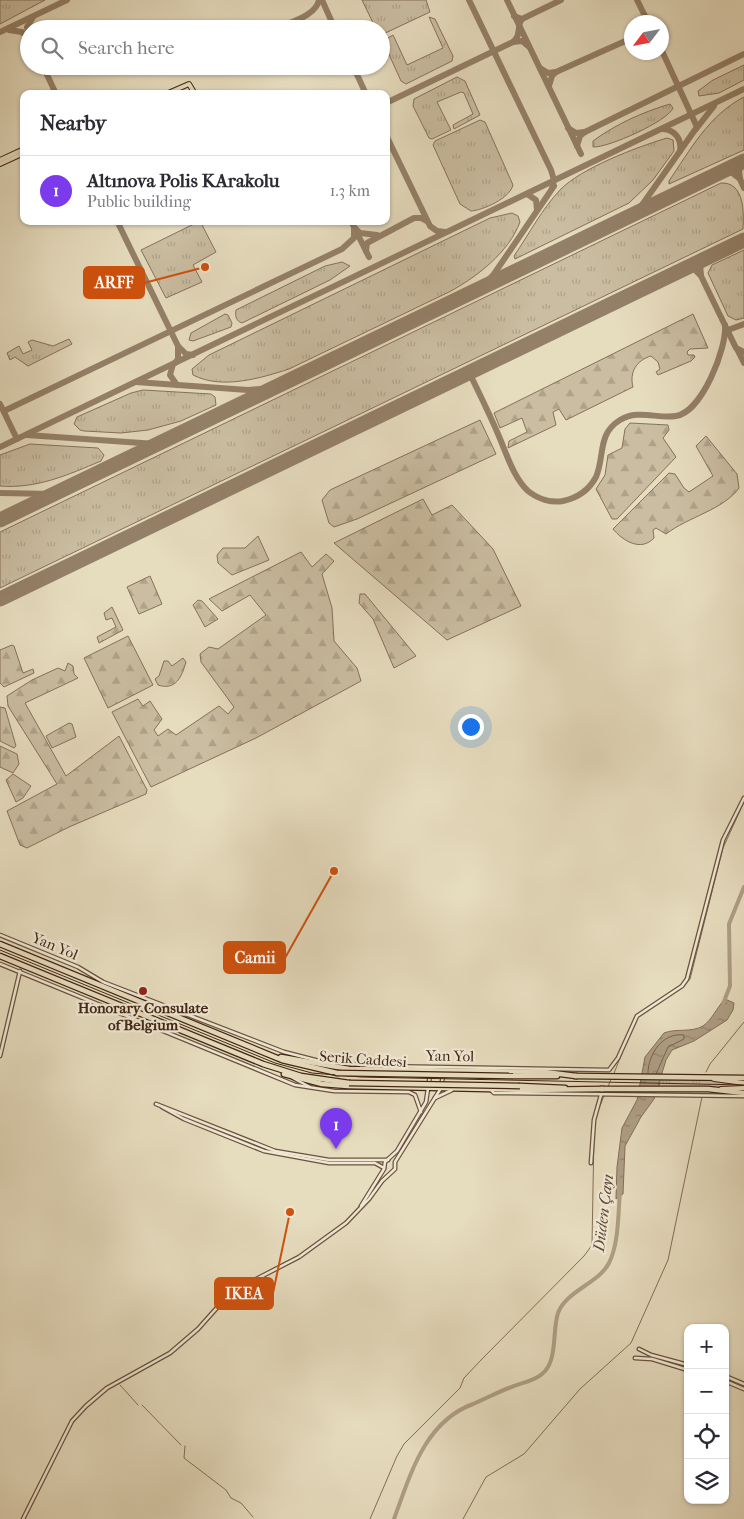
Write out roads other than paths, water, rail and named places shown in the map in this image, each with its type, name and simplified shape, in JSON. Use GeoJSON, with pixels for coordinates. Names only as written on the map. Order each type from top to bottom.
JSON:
{"type":"FeatureCollection","features":[{"type":"Feature","properties":{"kind":"highway","name":"Serik Caddesi"},"geometry":{"type":"LineString","coordinates":[[0,944],[268,1054],[298,1065],[337,1073],[661,1078],[744,1076]]}},
{"type":"Feature","properties":{"kind":"highway","name":"Serik Caddesi"},"geometry":{"type":"LineString","coordinates":[[0,956],[190,1035],[263,1064],[301,1076],[349,1083],[520,1086],[603,1089],[634,1093],[697,1092],[708,1090],[744,1094]]}},
{"type":"Feature","properties":{"kind":"highway"},"geometry":{"type":"LineString","coordinates":[[268,1054],[340,1068],[530,1072],[576,1076]]}},
{"type":"Feature","properties":{"kind":"highway"},"geometry":{"type":"LineString","coordinates":[[263,1064],[291,1077],[322,1084],[384,1088],[582,1093],[603,1089]]}},
{"type":"Feature","properties":{"kind":"main road"},"geometry":{"type":"LineString","coordinates":[[175,90],[188,84],[192,90]]}},
{"type":"Feature","properties":{"kind":"main road"},"geometry":{"type":"LineString","coordinates":[[0,160],[20,152]]}},
{"type":"Feature","properties":{"kind":"main road"},"geometry":{"type":"LineString","coordinates":[[0,164],[20,153]]}},
{"type":"Feature","properties":{"kind":"main road"},"geometry":{"type":"LineString","coordinates":[[710,1078],[744,1083]]}},
{"type":"Feature","properties":{"kind":"main road"},"geometry":{"type":"LineString","coordinates":[[708,1090],[744,1088]]}},
{"type":"Feature","properties":{"kind":"street","name":"Yan Yol"},"geometry":{"type":"LineString","coordinates":[[441,1069],[611,1069],[637,1016],[685,983],[723,840],[744,798]]}},
{"type":"Feature","properties":{"kind":"street","name":"Yan Yol"},"geometry":{"type":"LineString","coordinates":[[0,935],[78,967],[103,982],[284,1052],[319,1062],[432,1069]]}},
{"type":"Feature","properties":{"kind":"street"},"geometry":{"type":"LineString","coordinates":[[0,964],[178,1036],[270,1076],[311,1088],[334,1091],[409,1092],[416,1095],[420,1112]]}},
{"type":"Feature","properties":{"kind":"street"},"geometry":{"type":"LineString","coordinates":[[0,1056],[20,971]]}},
{"type":"Feature","properties":{"kind":"street"},"geometry":{"type":"LineString","coordinates":[[188,1021],[191,1016]]}},
{"type":"Feature","properties":{"kind":"street"},"geometry":{"type":"LineString","coordinates":[[194,1024],[195,1018]]}},
{"type":"Feature","properties":{"kind":"street"},"geometry":{"type":"LineString","coordinates":[[176,1029],[178,1036]]}},
{"type":"Feature","properties":{"kind":"street"},"geometry":{"type":"LineString","coordinates":[[184,1039],[190,1035]]}},
{"type":"Feature","properties":{"kind":"street"},"geometry":{"type":"LineString","coordinates":[[498,1072],[507,1068]]}},
{"type":"Feature","properties":{"kind":"street"},"geometry":{"type":"LineString","coordinates":[[524,1068],[530,1072]]}},
{"type":"Feature","properties":{"kind":"street"},"geometry":{"type":"LineString","coordinates":[[360,1209],[384,1169],[385,1162],[389,1160],[427,1099],[432,1069]]}},
{"type":"Feature","properties":{"kind":"street"},"geometry":{"type":"LineString","coordinates":[[23,1519],[72,1421],[86,1406],[107,1388],[170,1354],[198,1329],[230,1295],[311,1249],[346,1224],[360,1209],[396,1168],[395,1162],[441,1088],[441,1069]]}},
{"type":"Feature","properties":{"kind":"street"},"geometry":{"type":"LineString","coordinates":[[589,1069],[592,1077]]}},
{"type":"Feature","properties":{"kind":"street"},"geometry":{"type":"LineString","coordinates":[[291,1077],[311,1088]]}},
{"type":"Feature","properties":{"kind":"street"},"geometry":{"type":"LineString","coordinates":[[376,1091],[384,1088]]}},
{"type":"Feature","properties":{"kind":"street"},"geometry":{"type":"LineString","coordinates":[[434,1099],[456,1089]]}},
{"type":"Feature","properties":{"kind":"street"},"geometry":{"type":"LineString","coordinates":[[589,1092],[601,1095],[634,1093]]}},
{"type":"Feature","properties":{"kind":"street"},"geometry":{"type":"LineString","coordinates":[[697,1092],[707,1095],[744,1094]]}},
{"type":"Feature","properties":{"kind":"street"},"geometry":{"type":"LineString","coordinates":[[591,1163],[594,1120],[601,1095]]}},
{"type":"Feature","properties":{"kind":"street"},"geometry":{"type":"LineString","coordinates":[[418,1101],[427,1099]]}},
{"type":"Feature","properties":{"kind":"street"},"geometry":{"type":"LineString","coordinates":[[391,1172],[375,1163],[330,1163],[264,1151],[184,1119],[156,1104],[275,1151],[330,1160],[389,1160],[395,1162]]}},
{"type":"Feature","properties":{"kind":"street"},"geometry":{"type":"LineString","coordinates":[[638,1349],[684,1364]]}},
{"type":"Feature","properties":{"kind":"street"},"geometry":{"type":"LineString","coordinates":[[636,1358],[652,1359],[685,1369]]}},
{"type":"Feature","properties":{"kind":"street"},"geometry":{"type":"LineString","coordinates":[[729,1378],[744,1384]]}},
{"type":"Feature","properties":{"kind":"street"},"geometry":{"type":"LineString","coordinates":[[729,1383],[744,1389]]}},
{"type":"Feature","properties":{"kind":"water"},"geometry":{"type":"Polygon","coordinates":[[[725,999],[734,1003],[733,1010],[727,1020],[694,1041],[672,1050],[666,1060],[654,1099],[641,1117],[625,1146],[623,1194],[616,1199],[617,1167],[622,1128],[637,1100],[645,1057],[664,1033],[703,1026],[725,999]]]}},
{"type":"Feature","properties":{"kind":"waterway"},"geometry":{"type":"LineString","coordinates":[[668,997],[682,988],[690,979],[723,848],[744,802]]}},
{"type":"Feature","properties":{"kind":"waterway","name":"Düden Çayı"},"geometry":{"type":"LineString","coordinates":[[723,1004],[730,986],[729,924],[744,887]]}},
{"type":"Feature","properties":{"kind":"waterway"},"geometry":{"type":"LineString","coordinates":[[706,1072],[710,1064],[744,1022]]}},
{"type":"Feature","properties":{"kind":"waterway"},"geometry":{"type":"LineString","coordinates":[[613,1076],[627,1040]]}},
{"type":"Feature","properties":{"kind":"waterway"},"geometry":{"type":"LineString","coordinates":[[608,1087],[611,1079]]}},
{"type":"Feature","properties":{"kind":"waterway"},"geometry":{"type":"LineString","coordinates":[[597,1113],[606,1091]]}},
{"type":"Feature","properties":{"kind":"waterway"},"geometry":{"type":"LineString","coordinates":[[463,1519],[486,1477],[524,1454],[580,1389],[631,1343],[668,1260],[702,1097]]}},
{"type":"Feature","properties":{"kind":"waterway"},"geometry":{"type":"LineString","coordinates":[[370,1519],[404,1444],[460,1388],[464,1378],[584,1256],[592,1245],[594,1133]]}},
{"type":"Feature","properties":{"kind":"waterway","name":"Düden Çayı"},"geometry":{"type":"LineString","coordinates":[[394,1519],[406,1485],[421,1452],[442,1424],[456,1412],[536,1378],[547,1369],[553,1354],[556,1320],[562,1305],[598,1276],[609,1263],[615,1247],[618,1228],[620,1192]]}},
{"type":"Feature","properties":{"kind":"waterway"},"geometry":{"type":"LineString","coordinates":[[120,1385],[138,1405]]}},
{"type":"Feature","properties":{"kind":"waterway"},"geometry":{"type":"LineString","coordinates":[[142,1405],[181,1445]]}},
{"type":"Feature","properties":{"kind":"waterway"},"geometry":{"type":"LineString","coordinates":[[185,1446],[184,1458],[226,1490],[231,1498],[241,1503],[253,1517]]}},
{"type":"Feature","properties":{"kind":"tram line"},"geometry":{"type":"LineString","coordinates":[[0,950],[275,1063],[312,1073],[361,1077],[744,1085]]}},
{"type":"Feature","properties":{"kind":"place","name":"ARFF"},"geometry":{"type":"Point","coordinates":[205,267]}},
{"type":"Feature","properties":{"kind":"place","name":"Camii"},"geometry":{"type":"Point","coordinates":[334,871]}},
{"type":"Feature","properties":{"kind":"place","name":"Honorary Consulate of Belgium"},"geometry":{"type":"Point","coordinates":[143,991]}},
{"type":"Feature","properties":{"kind":"place","name":"Altınova Polis KArakolu"},"geometry":{"type":"Point","coordinates":[336,1149]}},
{"type":"Feature","properties":{"kind":"place","name":"IKEA"},"geometry":{"type":"Point","coordinates":[290,1212]}}]}
